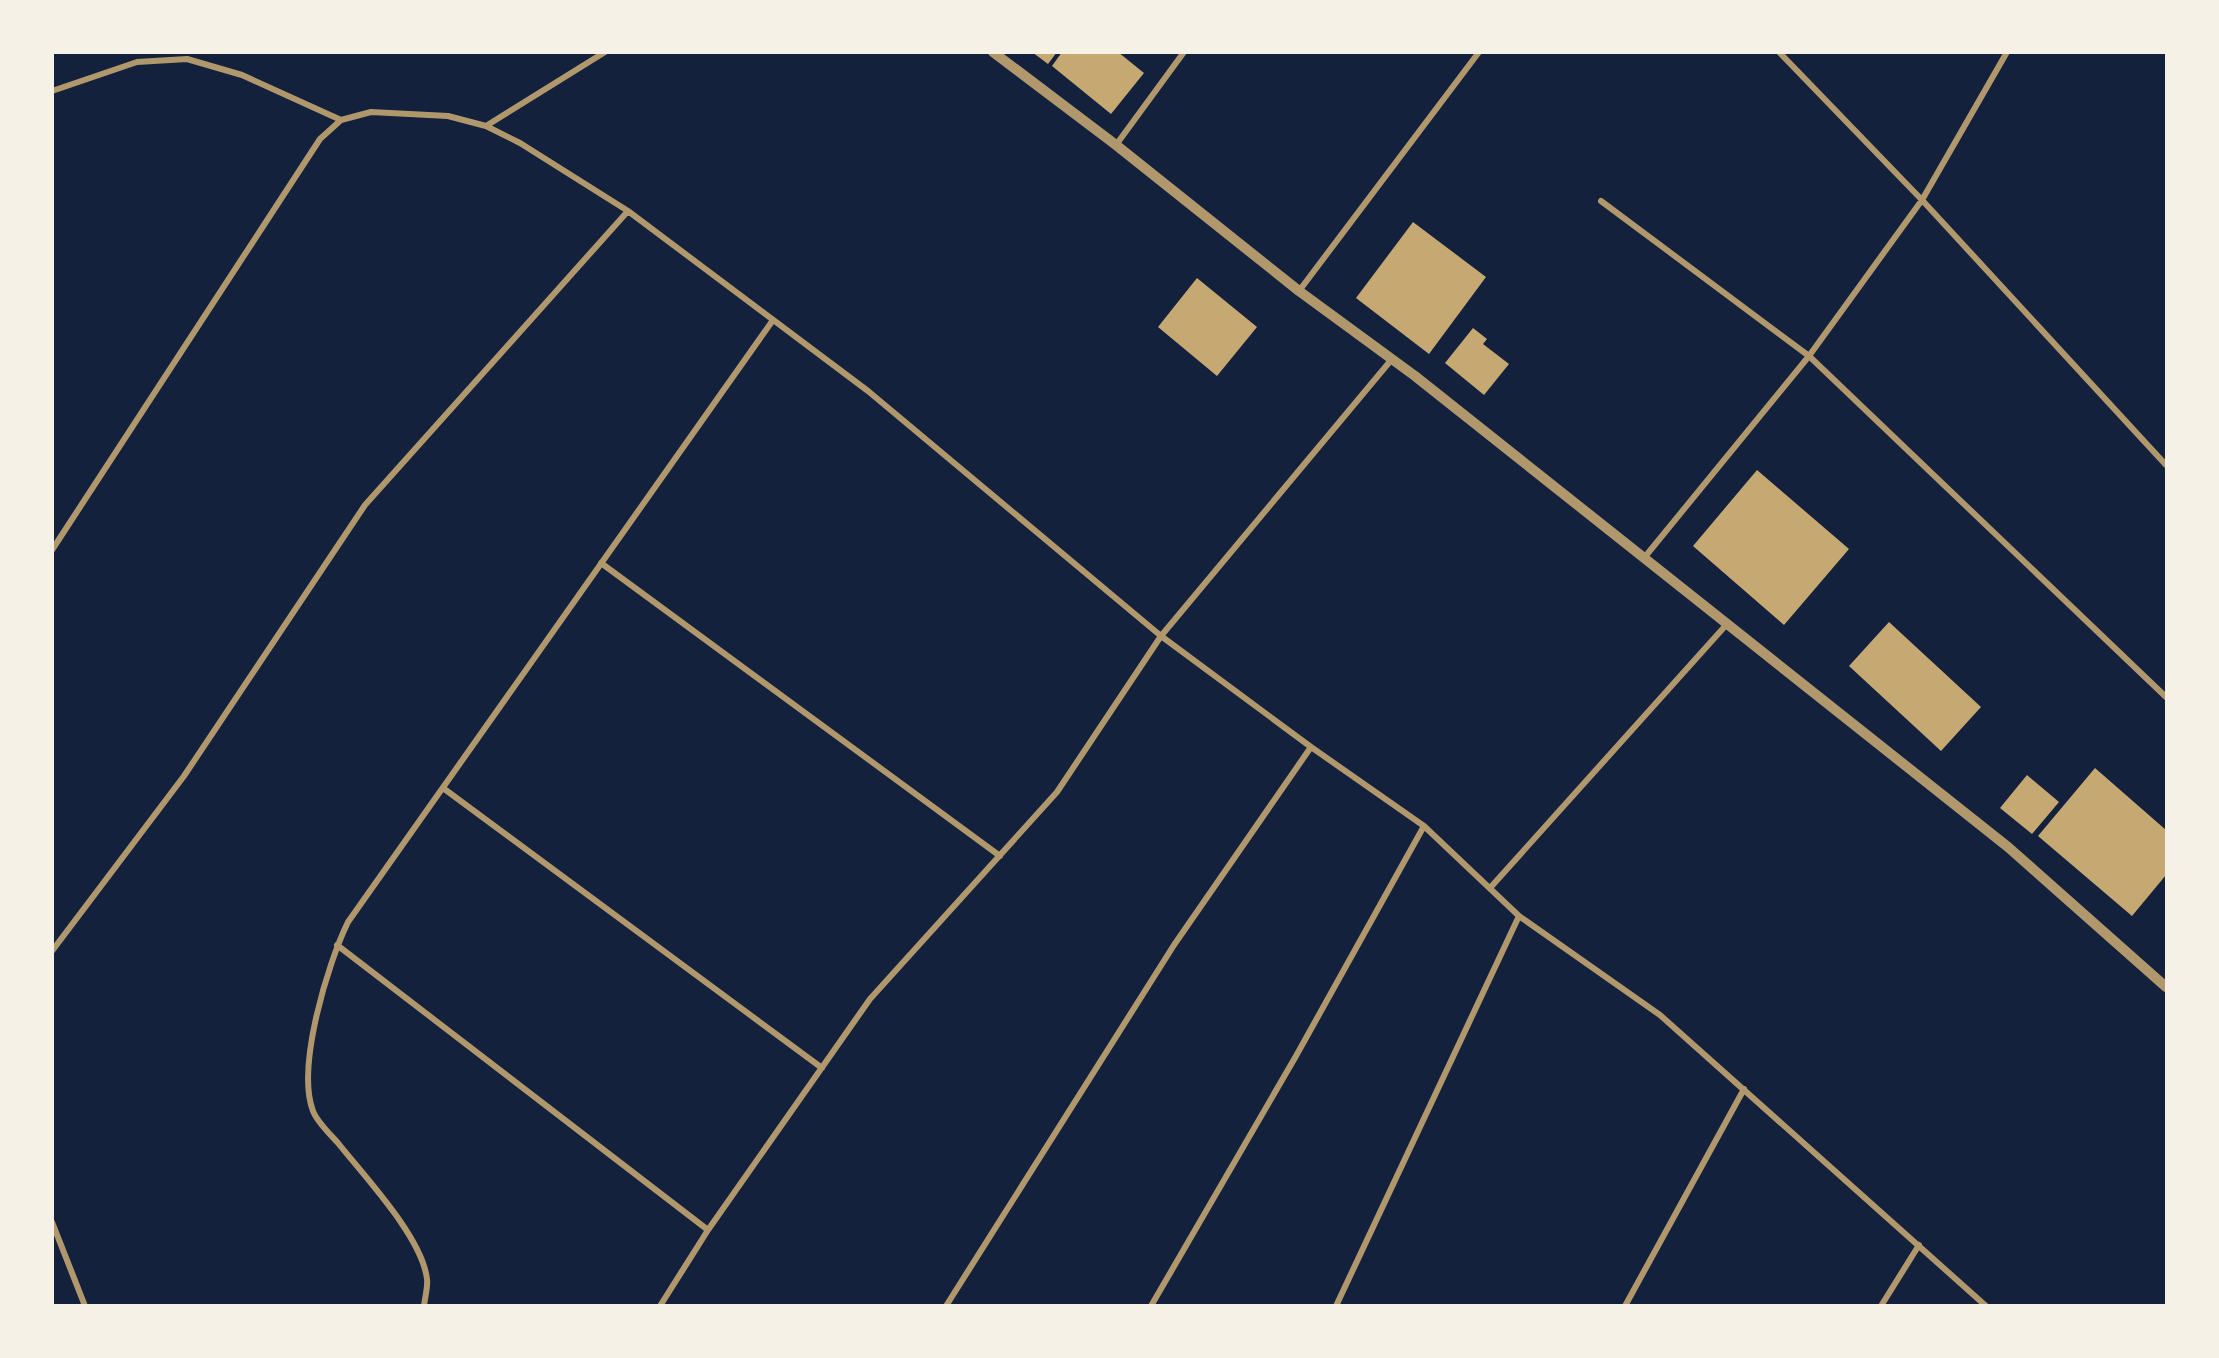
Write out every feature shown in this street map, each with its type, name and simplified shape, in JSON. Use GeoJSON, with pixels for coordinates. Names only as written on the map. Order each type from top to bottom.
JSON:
{"type":"FeatureCollection","features":[{"type":"Feature","properties":{"kind":"street"},"geometry":{"type":"LineString","coordinates":[[486,126],[606,52]]}},
{"type":"Feature","properties":{"kind":"street"},"geometry":{"type":"LineString","coordinates":[[993,52],[1116,145],[1299,291],[1392,358],[2008,847],[2166,987]]}},
{"type":"Feature","properties":{"kind":"street"},"geometry":{"type":"LineString","coordinates":[[1116,145],[1184,52]]}},
{"type":"Feature","properties":{"kind":"street"},"geometry":{"type":"LineString","coordinates":[[1299,291],[1479,52]]}},
{"type":"Feature","properties":{"kind":"street"},"geometry":{"type":"LineString","coordinates":[[1779,52],[1922,200],[2166,465]]}},
{"type":"Feature","properties":{"kind":"street"},"geometry":{"type":"LineString","coordinates":[[1644,558],[1809,356],[1922,200],[2007,52]]}},
{"type":"Feature","properties":{"kind":"street"},"geometry":{"type":"LineString","coordinates":[[52,91],[137,62],[186,59],[242,75],[341,120]]}},
{"type":"Feature","properties":{"kind":"street"},"geometry":{"type":"LineString","coordinates":[[52,550],[320,139],[341,120],[371,112],[448,116],[486,126],[520,143],[628,212],[773,320],[868,391],[1161,636],[1311,747],[1424,826],[1519,916],[1660,1015],[1986,1305]]}},
{"type":"Feature","properties":{"kind":"street"},"geometry":{"type":"LineString","coordinates":[[1601,201],[1809,356],[2166,697]]}},
{"type":"Feature","properties":{"kind":"street"},"geometry":{"type":"LineString","coordinates":[[52,951],[184,776],[365,505],[628,212]]}},
{"type":"Feature","properties":{"kind":"street"},"geometry":{"type":"LineString","coordinates":[[424,1305],[428,1280],[422,1255],[407,1230],[314,1112],[308,1085],[310,1052],[328,969],[348,922],[773,320]]}},
{"type":"Feature","properties":{"kind":"street"},"geometry":{"type":"LineString","coordinates":[[660,1305],[708,1230],[870,999],[1057,792],[1161,636],[1392,358]]}},
{"type":"Feature","properties":{"kind":"street"},"geometry":{"type":"LineString","coordinates":[[601,563],[1000,856]]}},
{"type":"Feature","properties":{"kind":"street"},"geometry":{"type":"LineString","coordinates":[[1490,888],[1727,624]]}},
{"type":"Feature","properties":{"kind":"street"},"geometry":{"type":"LineString","coordinates":[[946,1305],[1174,945],[1311,747]]}},
{"type":"Feature","properties":{"kind":"street"},"geometry":{"type":"LineString","coordinates":[[443,788],[822,1068]]}},
{"type":"Feature","properties":{"kind":"street"},"geometry":{"type":"LineString","coordinates":[[1151,1305],[1296,1056],[1424,826]]}},
{"type":"Feature","properties":{"kind":"street"},"geometry":{"type":"LineString","coordinates":[[1336,1305],[1519,916]]}},
{"type":"Feature","properties":{"kind":"street"},"geometry":{"type":"LineString","coordinates":[[337,945],[708,1230]]}},
{"type":"Feature","properties":{"kind":"street"},"geometry":{"type":"LineString","coordinates":[[1625,1305],[1744,1089]]}},
{"type":"Feature","properties":{"kind":"street"},"geometry":{"type":"LineString","coordinates":[[52,1222],[85,1305]]}},
{"type":"Feature","properties":{"kind":"street"},"geometry":{"type":"LineString","coordinates":[[1881,1305],[1919,1245]]}},
{"type":"Feature","properties":{"kind":"building"},"geometry":{"type":"Polygon","coordinates":[[[1032,52],[1057,52],[1048,64],[1032,52]]]}},
{"type":"Feature","properties":{"kind":"building"},"geometry":{"type":"Polygon","coordinates":[[[1062,52],[1118,52],[1144,73],[1111,114],[1052,66],[1062,52]]]}},
{"type":"Feature","properties":{"kind":"building"},"geometry":{"type":"Polygon","coordinates":[[[1413,222],[1486,277],[1429,354],[1356,298],[1413,222]]]}},
{"type":"Feature","properties":{"kind":"building"},"geometry":{"type":"Polygon","coordinates":[[[1197,278],[1257,327],[1217,376],[1158,327],[1197,278]]]}},
{"type":"Feature","properties":{"kind":"building"},"geometry":{"type":"Polygon","coordinates":[[[1473,328],[1487,339],[1483,344],[1509,364],[1484,395],[1445,363],[1473,328]]]}},
{"type":"Feature","properties":{"kind":"building"},"geometry":{"type":"Polygon","coordinates":[[[1757,470],[1849,549],[1784,625],[1693,546],[1757,470]]]}},
{"type":"Feature","properties":{"kind":"building"},"geometry":{"type":"Polygon","coordinates":[[[1889,622],[1981,707],[1941,751],[1849,666],[1889,622]]]}},
{"type":"Feature","properties":{"kind":"building"},"geometry":{"type":"Polygon","coordinates":[[[2095,768],[2166,830],[2166,875],[2132,916],[2038,836],[2095,768]]]}},
{"type":"Feature","properties":{"kind":"building"},"geometry":{"type":"Polygon","coordinates":[[[2027,775],[2059,802],[2032,834],[2000,808],[2027,775]]]}}]}
